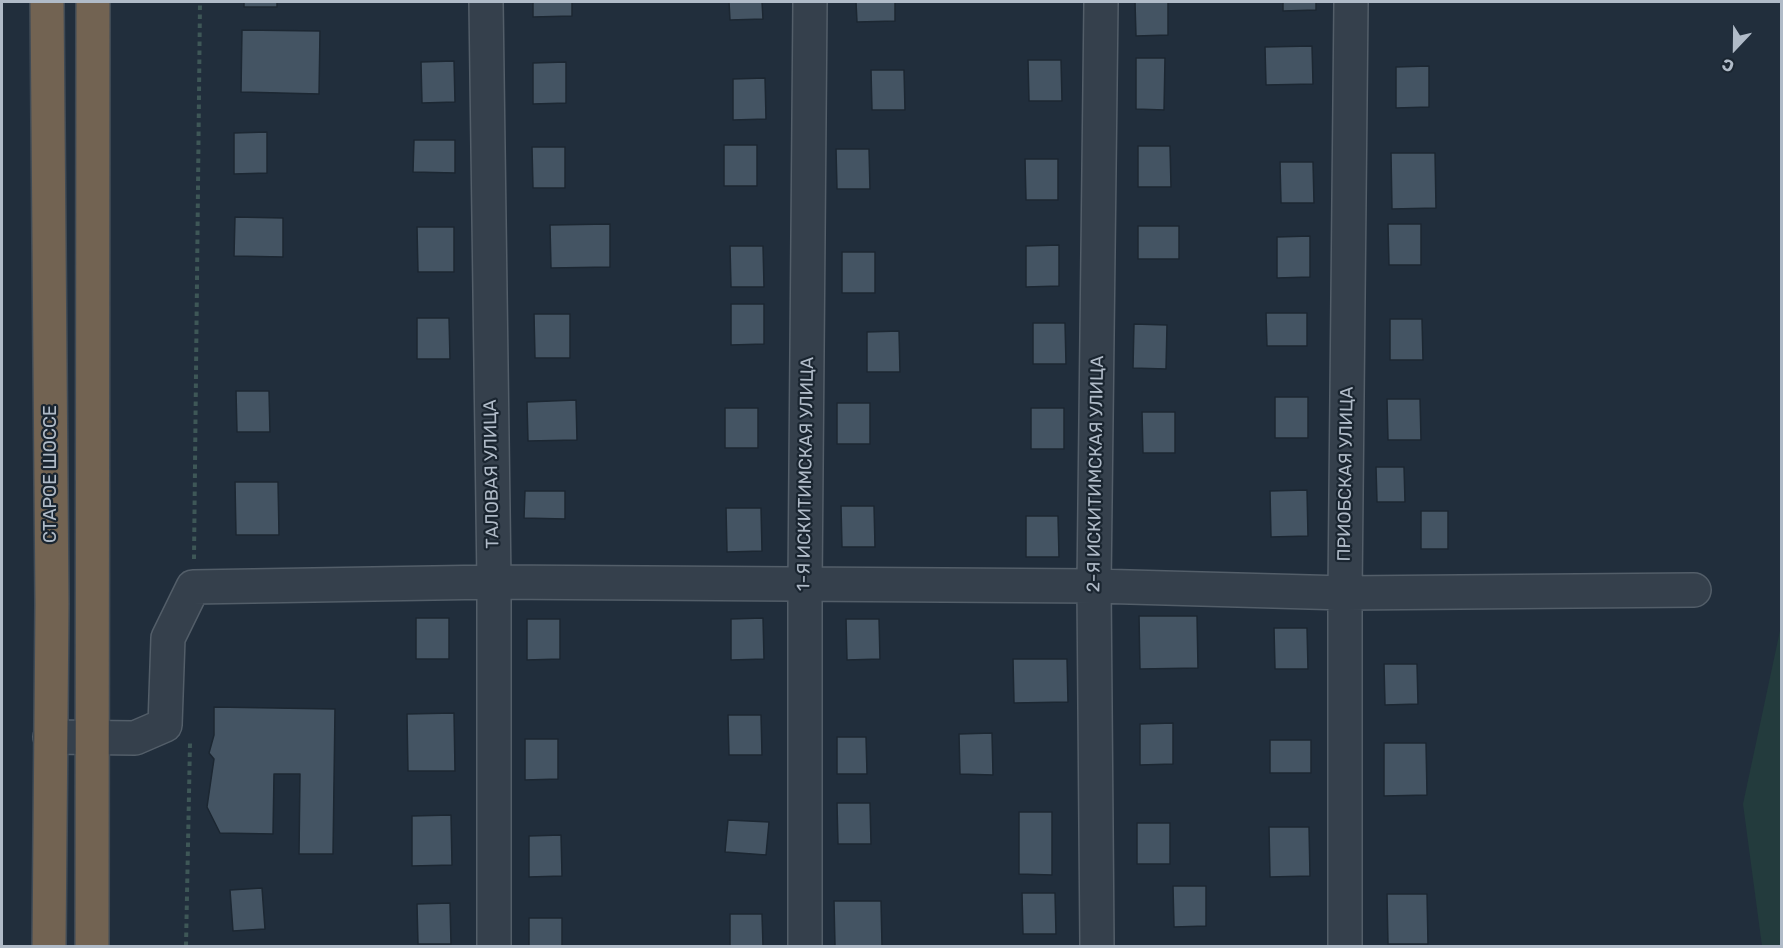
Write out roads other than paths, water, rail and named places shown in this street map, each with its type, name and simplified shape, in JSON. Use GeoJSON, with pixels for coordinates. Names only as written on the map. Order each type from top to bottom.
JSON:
{"type":"FeatureCollection","features":[{"type":"Feature","properties":{"kind":"highway","name":"СТАРОЕ ШОССЕ"},"geometry":{"type":"LineString","coordinates":[[47,2],[52,604],[49,946]]}},
{"type":"Feature","properties":{"kind":"highway"},"geometry":{"type":"LineString","coordinates":[[92,946],[93,2]]}},
{"type":"Feature","properties":{"kind":"street","name":"ТАЛОВАЯ УЛИЦА"},"geometry":{"type":"LineString","coordinates":[[486,2],[494,582],[494,946]]}},
{"type":"Feature","properties":{"kind":"street","name":"1-Я ИСКИТИМСКАЯ УЛИЦА"},"geometry":{"type":"LineString","coordinates":[[805,946],[805,585],[810,2]]}},
{"type":"Feature","properties":{"kind":"street","name":"2-Я ИСКИТИМСКАЯ УЛИЦА"},"geometry":{"type":"LineString","coordinates":[[1097,946],[1094,586],[1101,2]]}},
{"type":"Feature","properties":{"kind":"street","name":"ПРИОБСКАЯ УЛИЦА"},"geometry":{"type":"LineString","coordinates":[[1345,946],[1345,592],[1352,2]]}},
{"type":"Feature","properties":{"kind":"street"},"geometry":{"type":"LineString","coordinates":[[50,737],[135,738],[165,725],[168,638],[194,587],[494,582],[1094,586],[1345,592],[1694,590]]}}]}
